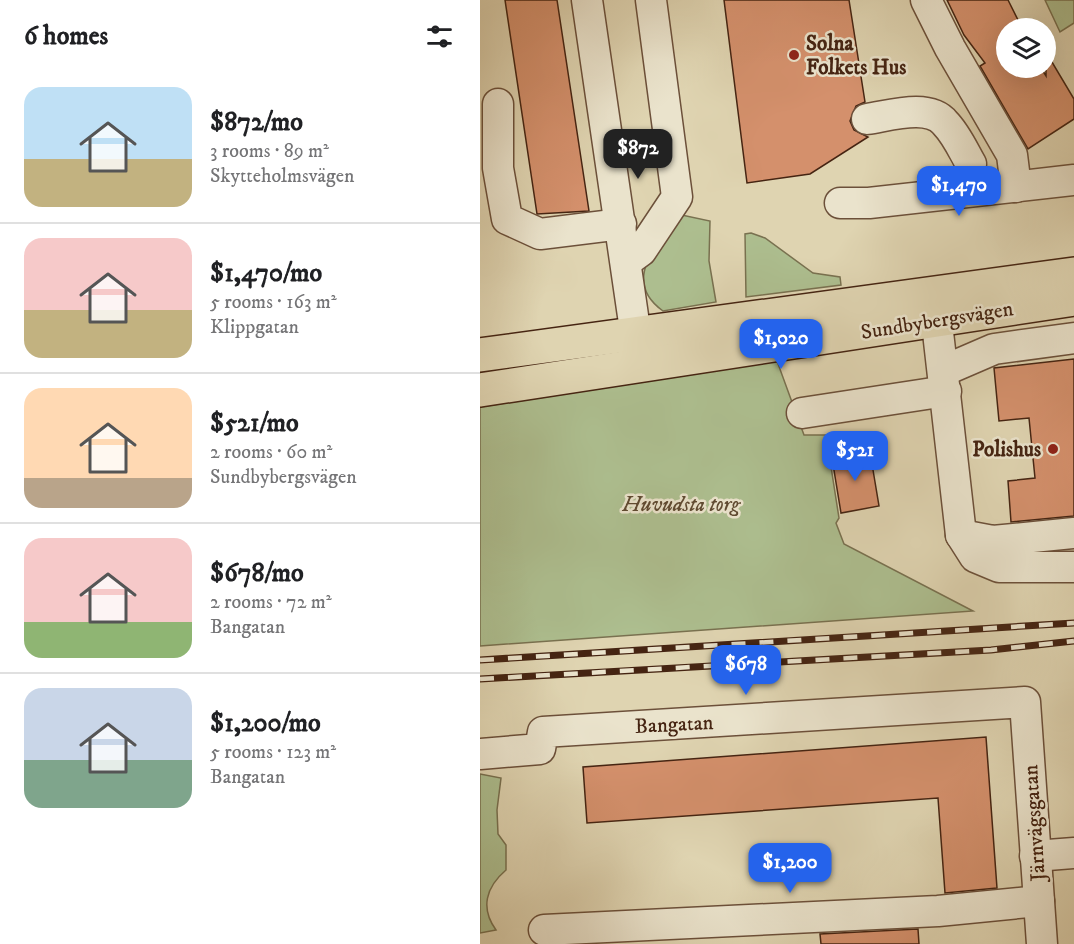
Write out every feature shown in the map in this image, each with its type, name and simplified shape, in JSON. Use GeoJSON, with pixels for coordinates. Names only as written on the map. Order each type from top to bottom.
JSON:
{"type":"FeatureCollection","features":[{"type":"Feature","properties":{"kind":"main road","name":"Sundbybergsvägen"},"geometry":{"type":"LineString","coordinates":[[480,390],[640,366],[936,307],[1074,274]]}},
{"type":"Feature","properties":{"kind":"main road","name":"Sundbybergsvägen"},"geometry":{"type":"LineString","coordinates":[[480,355],[636,333],[936,307],[1074,299]]}},
{"type":"Feature","properties":{"kind":"street"},"geometry":{"type":"LineString","coordinates":[[587,0],[640,366]]}},
{"type":"Feature","properties":{"kind":"street"},"geometry":{"type":"LineString","coordinates":[[626,262],[641,251],[677,197],[651,0]]}},
{"type":"Feature","properties":{"kind":"street"},"geometry":{"type":"LineString","coordinates":[[926,0],[950,48],[1012,155],[1016,187]]}},
{"type":"Feature","properties":{"kind":"street"},"geometry":{"type":"LineString","coordinates":[[498,104],[498,168],[507,219],[540,234],[621,224]]}},
{"type":"Feature","properties":{"kind":"street"},"geometry":{"type":"LineString","coordinates":[[867,119],[920,112],[935,115],[945,122],[971,164]]}},
{"type":"Feature","properties":{"kind":"street"},"geometry":{"type":"LineString","coordinates":[[840,203],[869,203],[1074,180]]}},
{"type":"Feature","properties":{"kind":"street"},"geometry":{"type":"LineString","coordinates":[[936,307],[961,535],[975,557],[999,567],[1074,567]]}},
{"type":"Feature","properties":{"kind":"street"},"geometry":{"type":"LineString","coordinates":[[802,413],[945,381],[994,349],[1074,338]]}},
{"type":"Feature","properties":{"kind":"street"},"geometry":{"type":"LineString","coordinates":[[961,535],[993,541],[1074,533]]}},
{"type":"Feature","properties":{"kind":"street","name":"Bangatan"},"geometry":{"type":"LineString","coordinates":[[480,754],[540,749],[543,732],[1025,702]]}},
{"type":"Feature","properties":{"kind":"street","name":"Järnvägsgatan"},"geometry":{"type":"LineString","coordinates":[[1025,702],[1042,944]]}},
{"type":"Feature","properties":{"kind":"street"},"geometry":{"type":"LineString","coordinates":[[1035,856],[1074,853]]}},
{"type":"Feature","properties":{"kind":"street"},"geometry":{"type":"LineString","coordinates":[[544,930],[938,911],[1039,901]]}},
{"type":"Feature","properties":{"kind":"green space"},"geometry":{"type":"Polygon","coordinates":[[[1045,0],[1074,0],[1074,23],[1060,32],[1056,18],[1053,18],[1045,0]]]}},
{"type":"Feature","properties":{"kind":"green space"},"geometry":{"type":"Polygon","coordinates":[[[677,214],[710,221],[709,261],[716,302],[663,311],[651,300],[645,288],[644,276],[653,251],[677,214]]]}},
{"type":"Feature","properties":{"kind":"green space"},"geometry":{"type":"Polygon","coordinates":[[[751,233],[765,238],[813,273],[840,277],[841,285],[746,297],[745,234],[751,233]]]}},
{"type":"Feature","properties":{"kind":"green space","name":"Huvudsta torg"},"geometry":{"type":"Polygon","coordinates":[[[777,361],[804,435],[826,435],[839,518],[836,523],[844,544],[973,611],[480,646],[480,407],[777,361]]]}},
{"type":"Feature","properties":{"kind":"green space"},"geometry":{"type":"Polygon","coordinates":[[[480,774],[501,778],[497,810],[498,834],[506,845],[506,870],[494,883],[488,898],[488,914],[496,930],[480,933],[480,774]]]}},
{"type":"Feature","properties":{"kind":"building"},"geometry":{"type":"Polygon","coordinates":[[[505,0],[557,0],[589,211],[537,214],[505,0]]]}},
{"type":"Feature","properties":{"kind":"building","name":"Solna Folkets Hus"},"geometry":{"type":"Polygon","coordinates":[[[724,0],[849,0],[865,102],[856,106],[850,121],[854,130],[868,137],[810,174],[747,183],[724,0]]]}},
{"type":"Feature","properties":{"kind":"building"},"geometry":{"type":"Polygon","coordinates":[[[947,0],[1008,0],[1017,18],[996,18],[996,78],[1056,78],[1056,69],[1074,99],[1074,119],[1028,149],[980,66],[985,63],[964,35],[947,0]]]}},
{"type":"Feature","properties":{"kind":"building","name":"Polishus"},"geometry":{"type":"Polygon","coordinates":[[[1074,359],[1074,516],[1011,522],[1008,481],[1035,478],[1029,418],[999,421],[994,368],[1074,359]]]}},
{"type":"Feature","properties":{"kind":"building"},"geometry":{"type":"Polygon","coordinates":[[[870,452],[879,506],[841,513],[832,458],[870,452]]]}},
{"type":"Feature","properties":{"kind":"building"},"geometry":{"type":"Polygon","coordinates":[[[986,737],[997,888],[945,893],[938,798],[587,823],[583,767],[986,737]]]}},
{"type":"Feature","properties":{"kind":"building"},"geometry":{"type":"Polygon","coordinates":[[[918,929],[919,944],[821,944],[820,934],[918,929]]]}},
{"type":"Feature","properties":{"kind":"railway"},"geometry":{"type":"LineString","coordinates":[[480,660],[1074,623]]}},
{"type":"Feature","properties":{"kind":"railway"},"geometry":{"type":"LineString","coordinates":[[480,679],[991,650],[1074,641]]}},
{"type":"Feature","properties":{"kind":"place","name":"Solna Folkets Hus"},"geometry":{"type":"Point","coordinates":[794,55]}},
{"type":"Feature","properties":{"kind":"place","name":"Polishus"},"geometry":{"type":"Point","coordinates":[1053,449]}}]}
